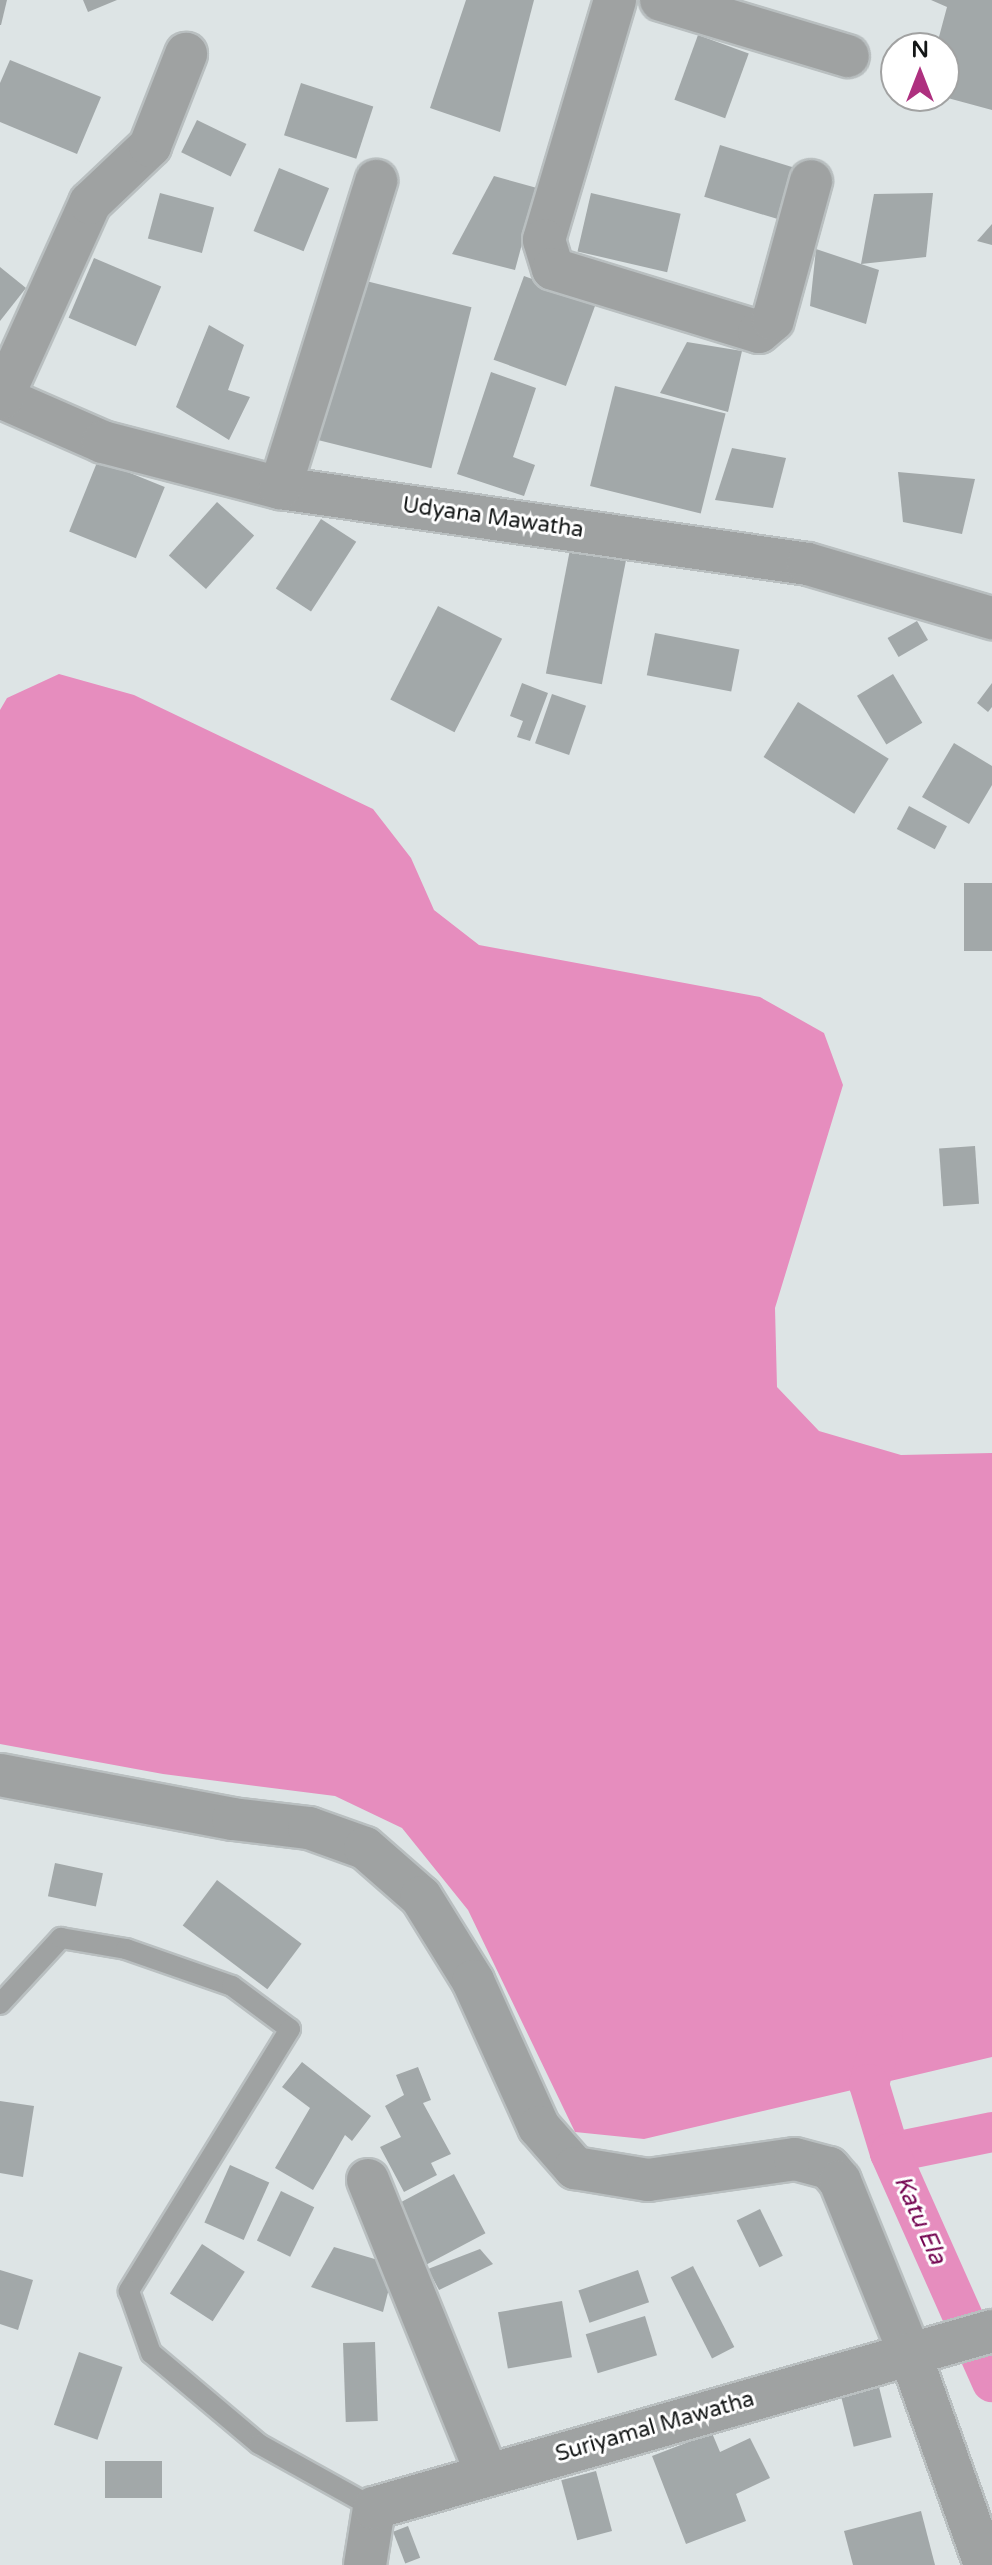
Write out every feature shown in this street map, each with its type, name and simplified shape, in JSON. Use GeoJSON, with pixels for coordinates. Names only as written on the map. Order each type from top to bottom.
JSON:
{"type":"FeatureCollection","features":[{"type":"Feature","properties":{"kind":"street"},"geometry":{"type":"LineString","coordinates":[[615,0],[544,240],[553,269],[759,332],[773,320],[811,181]]}},
{"type":"Feature","properties":{"kind":"street"},"geometry":{"type":"LineString","coordinates":[[661,0],[848,56]]}},
{"type":"Feature","properties":{"kind":"street"},"geometry":{"type":"LineString","coordinates":[[1,397],[90,203],[150,146],[186,54]]}},
{"type":"Feature","properties":{"kind":"street"},"geometry":{"type":"LineString","coordinates":[[280,488],[376,181]]}},
{"type":"Feature","properties":{"kind":"street","name":"Udyana Mawatha"},"geometry":{"type":"LineString","coordinates":[[1,397],[103,442],[280,488],[808,564],[992,618]]}},
{"type":"Feature","properties":{"kind":"street"},"geometry":{"type":"LineString","coordinates":[[0,1775],[233,1819],[309,1828],[365,1848],[428,1909],[473,1981],[539,2127],[557,2152],[575,2168],[648,2180],[795,2159],[829,2168],[840,2181],[916,2351],[985,2565]]}},
{"type":"Feature","properties":{"kind":"street"},"geometry":{"type":"LineString","coordinates":[[368,2180],[487,2475]]}},
{"type":"Feature","properties":{"kind":"street","name":"Suriyamal Mawatha"},"geometry":{"type":"LineString","coordinates":[[374,2508],[992,2331]]}},
{"type":"Feature","properties":{"kind":"street"},"geometry":{"type":"LineString","coordinates":[[365,2565],[374,2508]]}},
{"type":"Feature","properties":{"kind":"lane"},"geometry":{"type":"LineString","coordinates":[[0,2004],[61,1938],[126,1949],[232,1986],[290,2029],[129,2291],[151,2353],[259,2444],[374,2508]]}},
{"type":"Feature","properties":{"kind":"shaded area"},"geometry":{"type":"Polygon","coordinates":[[[59,674],[134,695],[373,809],[411,858],[434,910],[479,945],[760,997],[824,1033],[843,1085],[775,1308],[777,1387],[819,1431],[901,1455],[992,1453],[992,2057],[644,2139],[575,2132],[468,1910],[402,1828],[335,1796],[163,1774],[0,1744],[0,710],[7,698],[59,674]]]}},
{"type":"Feature","properties":{"kind":"building"},"geometry":{"type":"Polygon","coordinates":[[[0,0],[7,0],[1,25],[0,25],[0,0]]]}},
{"type":"Feature","properties":{"kind":"building"},"geometry":{"type":"Polygon","coordinates":[[[83,0],[117,0],[88,12],[83,0]]]}},
{"type":"Feature","properties":{"kind":"building"},"geometry":{"type":"Polygon","coordinates":[[[466,0],[534,0],[500,132],[430,108],[466,0]]]}},
{"type":"Feature","properties":{"kind":"building"},"geometry":{"type":"Polygon","coordinates":[[[931,0],[992,0],[992,110],[960,101],[960,32],[940,32],[947,7],[931,0]]]}},
{"type":"Feature","properties":{"kind":"building"},"geometry":{"type":"Polygon","coordinates":[[[698,35],[749,53],[725,118],[674,100],[698,35]]]}},
{"type":"Feature","properties":{"kind":"building"},"geometry":{"type":"Polygon","coordinates":[[[10,60],[101,97],[77,154],[0,122],[0,83],[10,60]]]}},
{"type":"Feature","properties":{"kind":"building"},"geometry":{"type":"Polygon","coordinates":[[[301,83],[373,106],[356,159],[284,135],[301,83]]]}},
{"type":"Feature","properties":{"kind":"building"},"geometry":{"type":"Polygon","coordinates":[[[197,120],[246,144],[231,176],[181,152],[197,120]]]}},
{"type":"Feature","properties":{"kind":"building"},"geometry":{"type":"Polygon","coordinates":[[[720,145],[804,171],[788,222],[704,197],[720,145]]]}},
{"type":"Feature","properties":{"kind":"building"},"geometry":{"type":"Polygon","coordinates":[[[279,168],[329,188],[304,251],[254,231],[279,168]]]}},
{"type":"Feature","properties":{"kind":"building"},"geometry":{"type":"Polygon","coordinates":[[[494,176],[537,188],[515,270],[452,254],[494,176]]]}},
{"type":"Feature","properties":{"kind":"building"},"geometry":{"type":"Polygon","coordinates":[[[160,193],[214,207],[202,253],[148,238],[160,193]]]}},
{"type":"Feature","properties":{"kind":"building"},"geometry":{"type":"Polygon","coordinates":[[[591,193],[681,214],[667,272],[578,251],[591,193]]]}},
{"type":"Feature","properties":{"kind":"building"},"geometry":{"type":"Polygon","coordinates":[[[933,193],[926,257],[861,264],[874,194],[933,193]]]}},
{"type":"Feature","properties":{"kind":"building"},"geometry":{"type":"Polygon","coordinates":[[[992,224],[992,245],[977,241],[992,224]]]}},
{"type":"Feature","properties":{"kind":"building"},"geometry":{"type":"Polygon","coordinates":[[[816,249],[879,270],[866,324],[810,306],[816,249]]]}},
{"type":"Feature","properties":{"kind":"building"},"geometry":{"type":"Polygon","coordinates":[[[94,258],[161,287],[136,346],[69,318],[94,258]]]}},
{"type":"Feature","properties":{"kind":"building"},"geometry":{"type":"Polygon","coordinates":[[[0,267],[26,288],[0,321],[0,267]]]}},
{"type":"Feature","properties":{"kind":"building"},"geometry":{"type":"Polygon","coordinates":[[[524,276],[596,302],[566,386],[494,360],[524,276]]]}},
{"type":"Feature","properties":{"kind":"building"},"geometry":{"type":"Polygon","coordinates":[[[358,279],[472,307],[431,468],[318,440],[358,279]]]}},
{"type":"Feature","properties":{"kind":"building"},"geometry":{"type":"Polygon","coordinates":[[[209,325],[244,345],[228,390],[250,397],[229,440],[176,407],[209,325]]]}},
{"type":"Feature","properties":{"kind":"building"},"geometry":{"type":"Polygon","coordinates":[[[687,342],[742,351],[728,412],[660,393],[687,342]]]}},
{"type":"Feature","properties":{"kind":"building"},"geometry":{"type":"Polygon","coordinates":[[[491,372],[536,388],[513,457],[535,465],[524,496],[457,474],[491,372]]]}},
{"type":"Feature","properties":{"kind":"building"},"geometry":{"type":"Polygon","coordinates":[[[615,386],[726,414],[701,514],[590,486],[615,386]]]}},
{"type":"Feature","properties":{"kind":"building"},"geometry":{"type":"Polygon","coordinates":[[[732,448],[786,458],[773,508],[715,500],[732,448]]]}},
{"type":"Feature","properties":{"kind":"building"},"geometry":{"type":"Polygon","coordinates":[[[98,460],[165,487],[136,558],[69,531],[98,460]]]}},
{"type":"Feature","properties":{"kind":"building"},"geometry":{"type":"Polygon","coordinates":[[[898,472],[975,479],[962,534],[903,522],[898,472]]]}},
{"type":"Feature","properties":{"kind":"building"},"geometry":{"type":"Polygon","coordinates":[[[217,502],[254,535],[206,589],[169,556],[217,502]]]}},
{"type":"Feature","properties":{"kind":"building"},"geometry":{"type":"Polygon","coordinates":[[[321,519],[356,542],[311,611],[276,589],[321,519]]]}},
{"type":"Feature","properties":{"kind":"building"},"geometry":{"type":"Polygon","coordinates":[[[573,534],[629,545],[602,684],[546,673],[573,534]]]}},
{"type":"Feature","properties":{"kind":"building"},"geometry":{"type":"Polygon","coordinates":[[[438,606],[502,639],[454,732],[390,700],[438,606]]]}},
{"type":"Feature","properties":{"kind":"building"},"geometry":{"type":"Polygon","coordinates":[[[917,621],[928,640],[899,657],[888,638],[917,621]]]}},
{"type":"Feature","properties":{"kind":"building"},"geometry":{"type":"Polygon","coordinates":[[[655,633],[739,649],[731,692],[647,675],[655,633]]]}},
{"type":"Feature","properties":{"kind":"building"},"geometry":{"type":"Polygon","coordinates":[[[893,674],[922,723],[886,744],[857,696],[893,674]]]}},
{"type":"Feature","properties":{"kind":"building"},"geometry":{"type":"Polygon","coordinates":[[[522,683],[548,693],[530,741],[517,737],[523,721],[510,716],[522,683]]]}},
{"type":"Feature","properties":{"kind":"building"},"geometry":{"type":"Polygon","coordinates":[[[992,683],[992,707],[988,712],[977,703],[992,683]]]}},
{"type":"Feature","properties":{"kind":"building"},"geometry":{"type":"Polygon","coordinates":[[[552,694],[586,706],[569,755],[535,743],[552,694]]]}},
{"type":"Feature","properties":{"kind":"building"},"geometry":{"type":"Polygon","coordinates":[[[798,702],[889,759],[854,814],[764,757],[798,702]]]}},
{"type":"Feature","properties":{"kind":"building"},"geometry":{"type":"Polygon","coordinates":[[[954,743],[992,766],[992,785],[969,824],[922,797],[954,743]]]}},
{"type":"Feature","properties":{"kind":"building"},"geometry":{"type":"Polygon","coordinates":[[[909,806],[947,826],[935,849],[897,829],[909,806]]]}},
{"type":"Feature","properties":{"kind":"building"},"geometry":{"type":"Polygon","coordinates":[[[964,883],[992,883],[992,951],[964,951],[964,883]]]}},
{"type":"Feature","properties":{"kind":"building"},"geometry":{"type":"Polygon","coordinates":[[[975,1146],[979,1204],[943,1206],[939,1149],[975,1146]]]}},
{"type":"Feature","properties":{"kind":"building"},"geometry":{"type":"Polygon","coordinates":[[[55,1863],[103,1873],[96,1906],[48,1896],[55,1863]]]}},
{"type":"Feature","properties":{"kind":"building"},"geometry":{"type":"Polygon","coordinates":[[[217,1880],[302,1944],[267,1989],[183,1926],[217,1880]]]}},
{"type":"Feature","properties":{"kind":"building"},"geometry":{"type":"Polygon","coordinates":[[[302,2062],[371,2116],[352,2141],[345,2135],[313,2190],[275,2168],[310,2108],[282,2087],[302,2062]]]}},
{"type":"Feature","properties":{"kind":"building"},"geometry":{"type":"Polygon","coordinates":[[[418,2067],[431,2100],[423,2103],[451,2154],[431,2163],[437,2175],[404,2192],[380,2147],[401,2137],[385,2106],[404,2095],[396,2075],[418,2067]]]}},
{"type":"Feature","properties":{"kind":"building"},"geometry":{"type":"Polygon","coordinates":[[[0,2101],[34,2106],[23,2177],[0,2173],[0,2101]]]}},
{"type":"Feature","properties":{"kind":"building"},"geometry":{"type":"Polygon","coordinates":[[[230,2165],[269,2182],[244,2240],[204,2223],[230,2165]]]}},
{"type":"Feature","properties":{"kind":"building"},"geometry":{"type":"Polygon","coordinates":[[[454,2174],[485,2233],[422,2267],[390,2208],[454,2174]]]}},
{"type":"Feature","properties":{"kind":"building"},"geometry":{"type":"Polygon","coordinates":[[[281,2191],[314,2207],[290,2257],[257,2240],[281,2191]]]}},
{"type":"Feature","properties":{"kind":"building"},"geometry":{"type":"Polygon","coordinates":[[[760,2209],[783,2256],[759,2267],[737,2220],[760,2209]]]}},
{"type":"Feature","properties":{"kind":"building"},"geometry":{"type":"Polygon","coordinates":[[[202,2244],[245,2272],[213,2321],[170,2293],[202,2244]]]}},
{"type":"Feature","properties":{"kind":"building"},"geometry":{"type":"Polygon","coordinates":[[[334,2247],[395,2265],[383,2312],[311,2287],[334,2247]]]}},
{"type":"Feature","properties":{"kind":"building"},"geometry":{"type":"Polygon","coordinates":[[[480,2249],[493,2264],[439,2290],[428,2269],[480,2249]]]}},
{"type":"Feature","properties":{"kind":"building"},"geometry":{"type":"Polygon","coordinates":[[[693,2266],[734,2347],[712,2358],[671,2277],[693,2266]]]}},
{"type":"Feature","properties":{"kind":"building"},"geometry":{"type":"Polygon","coordinates":[[[0,2270],[33,2280],[18,2330],[0,2324],[0,2270]]]}},
{"type":"Feature","properties":{"kind":"building"},"geometry":{"type":"Polygon","coordinates":[[[638,2270],[649,2302],[590,2323],[578,2291],[638,2270]]]}},
{"type":"Feature","properties":{"kind":"building"},"geometry":{"type":"Polygon","coordinates":[[[562,2301],[572,2357],[508,2368],[498,2312],[562,2301]]]}},
{"type":"Feature","properties":{"kind":"building"},"geometry":{"type":"Polygon","coordinates":[[[645,2316],[657,2355],[598,2373],[586,2334],[645,2316]]]}},
{"type":"Feature","properties":{"kind":"building"},"geometry":{"type":"Polygon","coordinates":[[[375,2342],[378,2421],[346,2422],[343,2343],[375,2342]]]}},
{"type":"Feature","properties":{"kind":"building"},"geometry":{"type":"Polygon","coordinates":[[[79,2352],[122,2367],[97,2440],[54,2425],[79,2352]]]}},
{"type":"Feature","properties":{"kind":"building"},"geometry":{"type":"Polygon","coordinates":[[[878,2383],[892,2437],[854,2447],[840,2392],[878,2383]]]}},
{"type":"Feature","properties":{"kind":"building"},"geometry":{"type":"Polygon","coordinates":[[[712,2433],[720,2452],[750,2438],[770,2478],[736,2494],[746,2521],[686,2544],[652,2456],[712,2433]]]}},
{"type":"Feature","properties":{"kind":"building"},"geometry":{"type":"Polygon","coordinates":[[[105,2461],[162,2461],[162,2498],[105,2498],[105,2461]]]}},
{"type":"Feature","properties":{"kind":"building"},"geometry":{"type":"Polygon","coordinates":[[[596,2471],[612,2531],[577,2540],[561,2480],[596,2471]]]}},
{"type":"Feature","properties":{"kind":"building"},"geometry":{"type":"Polygon","coordinates":[[[921,2511],[935,2565],[853,2565],[844,2531],[921,2511]]]}},
{"type":"Feature","properties":{"kind":"building"},"geometry":{"type":"Polygon","coordinates":[[[408,2526],[420,2558],[405,2563],[393,2532],[408,2526]]]}},
{"type":"Feature","properties":{"kind":"waterway"},"geometry":{"type":"LineString","coordinates":[[883,2034],[869,2084],[890,2153]]}},
{"type":"Feature","properties":{"kind":"waterway","name":"Katu Ela"},"geometry":{"type":"LineString","coordinates":[[992,2132],[890,2153],[992,2382]]}}]}
